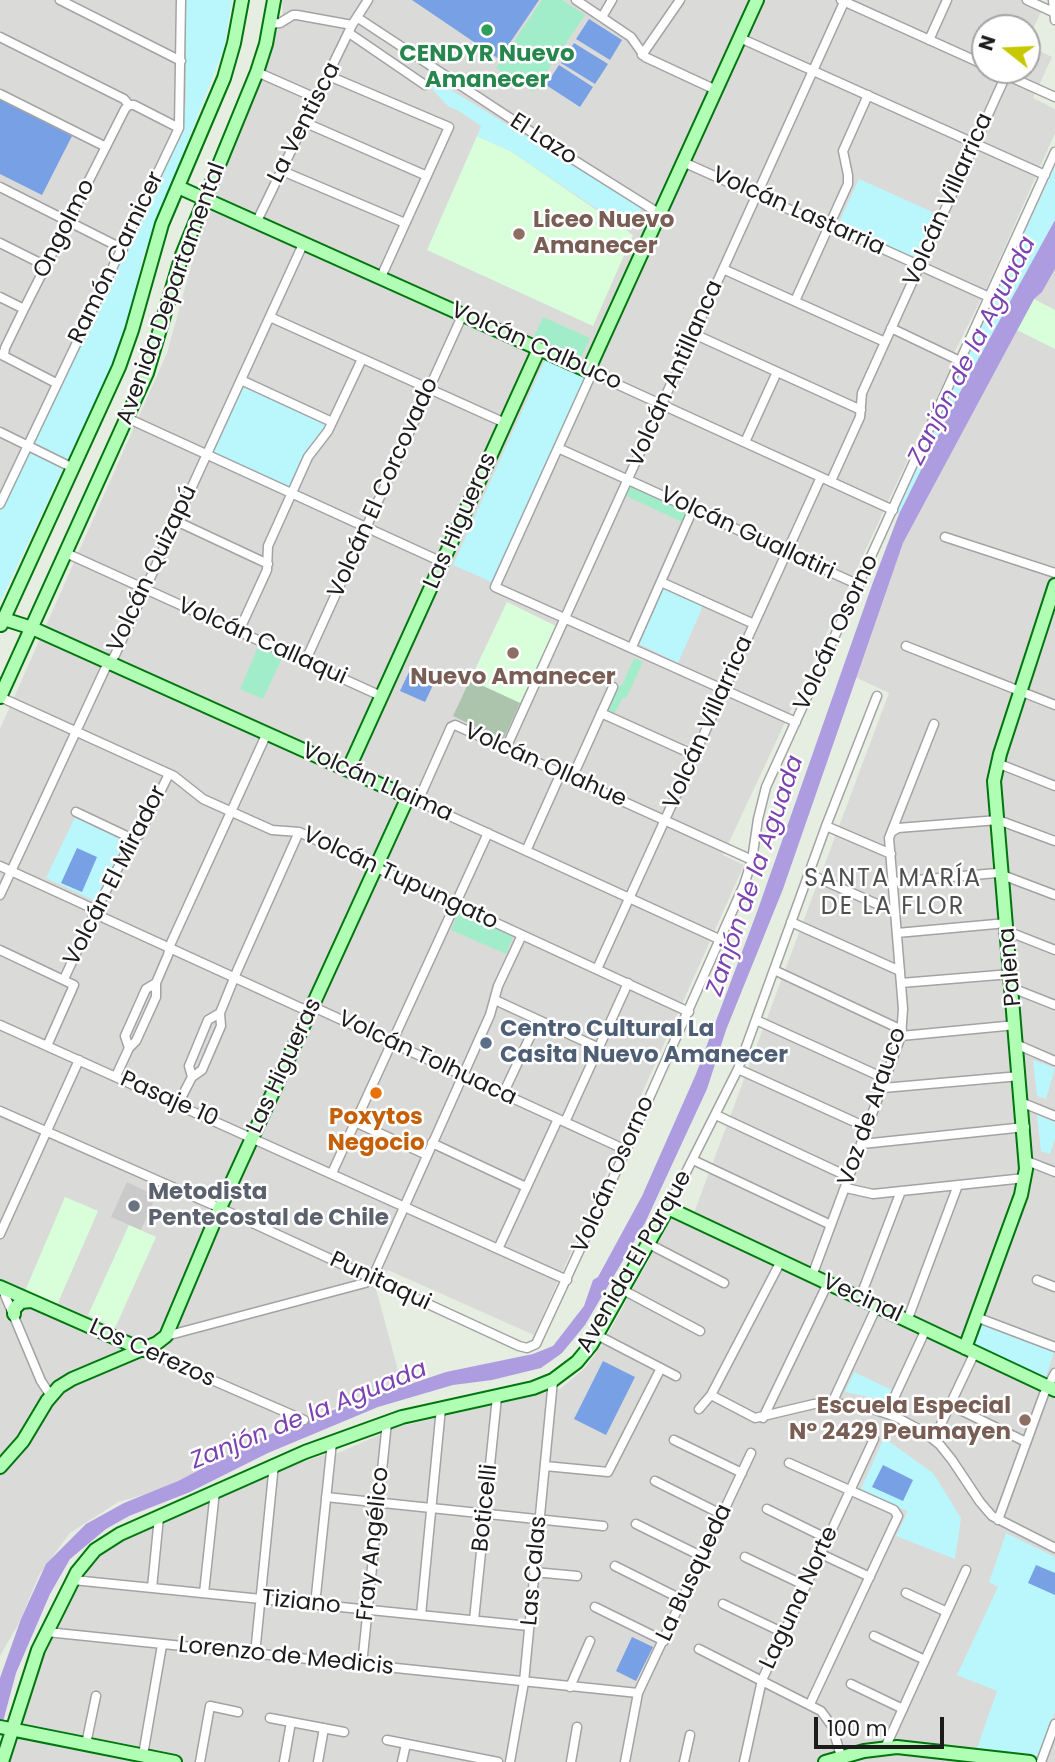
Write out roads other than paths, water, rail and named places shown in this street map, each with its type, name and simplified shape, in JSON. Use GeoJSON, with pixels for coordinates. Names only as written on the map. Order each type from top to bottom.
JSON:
{"type":"FeatureCollection","features":[{"type":"Feature","properties":{"kind":"street"},"geometry":{"type":"LineString","coordinates":[[60,0],[181,61]]}},
{"type":"Feature","properties":{"kind":"street","name":"Avenida Departamental"},"geometry":{"type":"LineString","coordinates":[[1,621],[122,359],[155,242],[224,78],[242,0]]}},
{"type":"Feature","properties":{"kind":"street","name":"Avenida Departamental"},"geometry":{"type":"LineString","coordinates":[[0,697],[151,362],[182,255],[257,72],[274,0]]}},
{"type":"Feature","properties":{"kind":"street","name":"La Ventisca"},"geometry":{"type":"LineString","coordinates":[[257,221],[280,170],[368,0]]}},
{"type":"Feature","properties":{"kind":"street"},"geometry":{"type":"LineString","coordinates":[[576,0],[635,40],[642,55],[716,90]]}},
{"type":"Feature","properties":{"kind":"street"},"geometry":{"type":"LineString","coordinates":[[602,17],[612,0]]}},
{"type":"Feature","properties":{"kind":"street"},"geometry":{"type":"LineString","coordinates":[[642,55],[680,0]]}},
{"type":"Feature","properties":{"kind":"street"},"geometry":{"type":"LineString","coordinates":[[757,0],[495,587],[796,722]]}},
{"type":"Feature","properties":{"kind":"street"},"geometry":{"type":"LineString","coordinates":[[929,40],[947,0]]}},
{"type":"Feature","properties":{"kind":"street"},"geometry":{"type":"LineString","coordinates":[[1027,0],[1054,16]]}},
{"type":"Feature","properties":{"kind":"street"},"geometry":{"type":"LineString","coordinates":[[1053,0],[1054,16]]}},
{"type":"Feature","properties":{"kind":"street","name":"Ramón Carnicer"},"geometry":{"type":"LineString","coordinates":[[0,504],[55,383],[123,249],[179,128],[181,61],[178,1]]}},
{"type":"Feature","properties":{"kind":"street"},"geometry":{"type":"LineString","coordinates":[[843,1],[971,59]]}},
{"type":"Feature","properties":{"kind":"street","name":"Volcán Antillanca"},"geometry":{"type":"LineString","coordinates":[[506,748],[843,1]]}},
{"type":"Feature","properties":{"kind":"street","name":"El Lazo"},"geometry":{"type":"LineString","coordinates":[[270,24],[280,23],[297,15],[353,25],[660,214]]}},
{"type":"Feature","properties":{"kind":"street"},"geometry":{"type":"LineString","coordinates":[[353,25],[425,85]]}},
{"type":"Feature","properties":{"kind":"street"},"geometry":{"type":"LineString","coordinates":[[0,37],[124,99],[129,105],[134,104],[179,128]]}},
{"type":"Feature","properties":{"kind":"street"},"geometry":{"type":"LineString","coordinates":[[740,37],[1045,175]]}},
{"type":"Feature","properties":{"kind":"street"},"geometry":{"type":"LineString","coordinates":[[257,72],[318,99]]}},
{"type":"Feature","properties":{"kind":"street"},"geometry":{"type":"LineString","coordinates":[[329,76],[449,127],[380,277]]}},
{"type":"Feature","properties":{"kind":"street","name":"Volcán Villarrica"},"geometry":{"type":"LineString","coordinates":[[831,481],[861,410],[861,395],[1002,84]]}},
{"type":"Feature","properties":{"kind":"street"},"geometry":{"type":"LineString","coordinates":[[1026,84],[1055,97]]}},
{"type":"Feature","properties":{"kind":"street"},"geometry":{"type":"LineString","coordinates":[[0,94],[106,147]]}},
{"type":"Feature","properties":{"kind":"street"},"geometry":{"type":"LineString","coordinates":[[795,301],[848,181],[843,151],[868,95]]}},
{"type":"Feature","properties":{"kind":"street","name":"Ongolmo"},"geometry":{"type":"LineString","coordinates":[[2,354],[125,108],[129,105]]}},
{"type":"Feature","properties":{"kind":"street"},"geometry":{"type":"LineString","coordinates":[[306,123],[427,176]]}},
{"type":"Feature","properties":{"kind":"street","name":"Volcán Osorno"},"geometry":{"type":"LineString","coordinates":[[531,1347],[538,1341],[567,1280],[721,940],[752,860],[766,787],[1055,152]]}},
{"type":"Feature","properties":{"kind":"street","name":"Volcán Lastarria"},"geometry":{"type":"LineString","coordinates":[[683,162],[989,297]]}},
{"type":"Feature","properties":{"kind":"street"},"geometry":{"type":"LineString","coordinates":[[280,170],[405,223]]}},
{"type":"Feature","properties":{"kind":"street"},"geometry":{"type":"LineString","coordinates":[[0,187],[123,249]]}},
{"type":"Feature","properties":{"kind":"street","name":"Volcán Calbuco"},"geometry":{"type":"LineString","coordinates":[[178,187],[893,510]]}},
{"type":"Feature","properties":{"kind":"street","name":"Volcán Quizapú"},"geometry":{"type":"LineString","coordinates":[[0,895],[145,589],[304,242]]}},
{"type":"Feature","properties":{"kind":"street"},"geometry":{"type":"LineString","coordinates":[[0,243],[46,266]]}},
{"type":"Feature","properties":{"kind":"street"},"geometry":{"type":"LineString","coordinates":[[723,269],[885,342]]}},
{"type":"Feature","properties":{"kind":"street"},"geometry":{"type":"LineString","coordinates":[[0,298],[24,309]]}},
{"type":"Feature","properties":{"kind":"street","name":"Volcán El Corcovado"},"geometry":{"type":"LineString","coordinates":[[305,662],[463,314]]}},
{"type":"Feature","properties":{"kind":"street"},"geometry":{"type":"LineString","coordinates":[[270,317],[505,423]]}},
{"type":"Feature","properties":{"kind":"street"},"geometry":{"type":"LineString","coordinates":[[891,328],[960,361]]}},
{"type":"Feature","properties":{"kind":"street"},"geometry":{"type":"LineString","coordinates":[[694,334],[861,410]]}},
{"type":"Feature","properties":{"kind":"street","name":"Las Higueras"},"geometry":{"type":"LineString","coordinates":[[348,770],[539,349]]}},
{"type":"Feature","properties":{"kind":"street"},"geometry":{"type":"LineString","coordinates":[[2,354],[55,383]]}},
{"type":"Feature","properties":{"kind":"street"},"geometry":{"type":"LineString","coordinates":[[239,631],[268,564],[268,546],[308,457],[332,422],[362,359]]}},
{"type":"Feature","properties":{"kind":"street"},"geometry":{"type":"LineString","coordinates":[[745,442],[777,372]]}},
{"type":"Feature","properties":{"kind":"street"},"geometry":{"type":"LineString","coordinates":[[241,380],[332,422]]}},
{"type":"Feature","properties":{"kind":"street"},"geometry":{"type":"LineString","coordinates":[[127,418],[442,562]]}},
{"type":"Feature","properties":{"kind":"street"},"geometry":{"type":"LineString","coordinates":[[0,432],[73,468]]}},
{"type":"Feature","properties":{"kind":"street","name":"Volcán Guallatiri"},"geometry":{"type":"LineString","coordinates":[[558,448],[859,585]]}},
{"type":"Feature","properties":{"kind":"street","name":"Volcán Villarrica"},"geometry":{"type":"LineString","coordinates":[[597,970],[821,477]]}},
{"type":"Feature","properties":{"kind":"street"},"geometry":{"type":"LineString","coordinates":[[632,647],[693,509]]}},
{"type":"Feature","properties":{"kind":"street"},"geometry":{"type":"LineString","coordinates":[[176,521],[268,564]]}},
{"type":"Feature","properties":{"kind":"street"},"geometry":{"type":"LineString","coordinates":[[945,537],[1055,573]]}},
{"type":"Feature","properties":{"kind":"street","name":"Volcán Callaqui"},"geometry":{"type":"LineString","coordinates":[[66,553],[382,696]]}},
{"type":"Feature","properties":{"kind":"street"},"geometry":{"type":"LineString","coordinates":[[661,582],[754,624]]}},
{"type":"Feature","properties":{"kind":"street","name":"Palena"},"geometry":{"type":"LineString","coordinates":[[970,1350],[976,1317],[1025,1178],[1027,1161],[994,781],[997,763],[1055,585]]}},
{"type":"Feature","properties":{"kind":"street","name":"Volcán Llaima"},"geometry":{"type":"LineString","coordinates":[[1,621],[32,628],[721,940]]}},
{"type":"Feature","properties":{"kind":"street"},"geometry":{"type":"LineString","coordinates":[[906,646],[1055,705]]}},
{"type":"Feature","properties":{"kind":"street"},"geometry":{"type":"LineString","coordinates":[[572,778],[613,687]]}},
{"type":"Feature","properties":{"kind":"street","name":"Avenida El Parque"},"geometry":{"type":"LineString","coordinates":[[2,1762],[6,1728],[47,1633],[82,1564],[103,1544],[274,1464],[387,1422],[541,1385],[553,1380],[577,1362],[597,1335],[649,1244],[738,1069],[826,826],[877,695]]}},
{"type":"Feature","properties":{"kind":"street","name":"Volcán Tupungato"},"geometry":{"type":"LineString","coordinates":[[0,697],[169,774],[197,796],[230,812],[272,830],[299,832],[689,1012]]}},
{"type":"Feature","properties":{"kind":"street"},"geometry":{"type":"LineString","coordinates":[[601,713],[694,755]]}},
{"type":"Feature","properties":{"kind":"street","name":"Voz de Arauco"},"geometry":{"type":"LineString","coordinates":[[812,1276],[885,1084],[901,1033],[901,983],[889,838],[934,724]]}},
{"type":"Feature","properties":{"kind":"street","name":"Volcán Ollahue"},"geometry":{"type":"LineString","coordinates":[[413,799],[453,725],[752,860]]}},
{"type":"Feature","properties":{"kind":"street"},"geometry":{"type":"LineString","coordinates":[[116,1076],[129,1048],[125,1036],[146,989],[156,983],[267,733]]}},
{"type":"Feature","properties":{"kind":"street"},"geometry":{"type":"LineString","coordinates":[[997,763],[1055,786]]}},
{"type":"Feature","properties":{"kind":"street"},"geometry":{"type":"LineString","coordinates":[[526,851],[561,773]]}},
{"type":"Feature","properties":{"kind":"street","name":"Volcán El Mirador"},"geometry":{"type":"LineString","coordinates":[[47,1046],[74,985],[64,979],[96,910],[133,839],[139,835],[169,774]]}},
{"type":"Feature","properties":{"kind":"street","name":"Las Higueras"},"geometry":{"type":"LineString","coordinates":[[166,1336],[220,1208],[376,867],[413,799]]}},
{"type":"Feature","properties":{"kind":"street"},"geometry":{"type":"LineString","coordinates":[[76,813],[133,839]]}},
{"type":"Feature","properties":{"kind":"street"},"geometry":{"type":"LineString","coordinates":[[892,831],[898,828],[998,820],[1055,841]]}},
{"type":"Feature","properties":{"kind":"street"},"geometry":{"type":"LineString","coordinates":[[826,826],[891,854]]}},
{"type":"Feature","properties":{"kind":"street"},"geometry":{"type":"LineString","coordinates":[[178,1104],[192,1077],[202,1070],[221,1026],[220,1013],[234,977],[299,832]]}},
{"type":"Feature","properties":{"kind":"street"},"geometry":{"type":"LineString","coordinates":[[331,1173],[488,833]]}},
{"type":"Feature","properties":{"kind":"street","name":"Volcán Tolhuaca"},"geometry":{"type":"LineString","coordinates":[[0,866],[96,910],[104,918],[301,1008],[320,1010],[626,1150]]}},
{"type":"Feature","properties":{"kind":"street"},"geometry":{"type":"LineString","coordinates":[[809,874],[895,912]]}},
{"type":"Feature","properties":{"kind":"street"},"geometry":{"type":"LineString","coordinates":[[893,882],[1003,874],[1055,895]]}},
{"type":"Feature","properties":{"kind":"street"},"geometry":{"type":"LineString","coordinates":[[791,922],[900,971]]}},
{"type":"Feature","properties":{"kind":"street"},"geometry":{"type":"LineString","coordinates":[[897,933],[1007,927],[1055,950]]}},
{"type":"Feature","properties":{"kind":"street"},"geometry":{"type":"LineString","coordinates":[[0,1467],[23,1441],[51,1396],[72,1379],[143,1350],[166,1336],[372,1279],[522,935]]}},
{"type":"Feature","properties":{"kind":"street"},"geometry":{"type":"LineString","coordinates":[[0,950],[64,979]]}},
{"type":"Feature","properties":{"kind":"street"},"geometry":{"type":"LineString","coordinates":[[774,970],[901,1033],[1016,1025]]}},
{"type":"Feature","properties":{"kind":"street"},"geometry":{"type":"LineString","coordinates":[[901,983],[1011,974]]}},
{"type":"Feature","properties":{"kind":"street"},"geometry":{"type":"LineString","coordinates":[[498,1249],[628,983]]}},
{"type":"Feature","properties":{"kind":"street"},"geometry":{"type":"LineString","coordinates":[[1013,988],[1055,1005]]}},
{"type":"Feature","properties":{"kind":"street"},"geometry":{"type":"LineString","coordinates":[[495,1000],[598,1048]]}},
{"type":"Feature","properties":{"kind":"street"},"geometry":{"type":"LineString","coordinates":[[192,1077],[190,1066],[208,1020],[220,1013]]}},
{"type":"Feature","properties":{"kind":"street"},"geometry":{"type":"LineString","coordinates":[[503,1094],[538,1020]]}},
{"type":"Feature","properties":{"kind":"street"},"geometry":{"type":"LineString","coordinates":[[756,1020],[885,1084],[1020,1076]]}},
{"type":"Feature","properties":{"kind":"street","name":"Pasaje 10"},"geometry":{"type":"LineString","coordinates":[[0,1025],[567,1280]]}},
{"type":"Feature","properties":{"kind":"street"},"geometry":{"type":"LineString","coordinates":[[1018,1045],[1055,1060]]}},
{"type":"Feature","properties":{"kind":"street"},"geometry":{"type":"LineString","coordinates":[[0,1234],[79,1060]]}},
{"type":"Feature","properties":{"kind":"street"},"geometry":{"type":"LineString","coordinates":[[738,1069],[868,1128]]}},
{"type":"Feature","properties":{"kind":"street"},"geometry":{"type":"LineString","coordinates":[[1023,1103],[1055,1116]]}},
{"type":"Feature","properties":{"kind":"street","name":"Punitaqui"},"geometry":{"type":"LineString","coordinates":[[0,1111],[220,1208],[519,1346],[531,1347]]}},
{"type":"Feature","properties":{"kind":"street"},"geometry":{"type":"LineString","coordinates":[[716,1115],[849,1177]]}},
{"type":"Feature","properties":{"kind":"street"},"geometry":{"type":"LineString","coordinates":[[355,1122],[427,1155]]}},
{"type":"Feature","properties":{"kind":"street"},"geometry":{"type":"LineString","coordinates":[[862,1144],[1025,1127]]}},
{"type":"Feature","properties":{"kind":"street"},"geometry":{"type":"LineString","coordinates":[[432,1143],[526,1187]]}},
{"type":"Feature","properties":{"kind":"street"},"geometry":{"type":"LineString","coordinates":[[693,1160],[831,1225]]}},
{"type":"Feature","properties":{"kind":"street"},"geometry":{"type":"LineString","coordinates":[[1027,1161],[1055,1172]]}},
{"type":"Feature","properties":{"kind":"street"},"geometry":{"type":"LineString","coordinates":[[846,1188],[866,1194],[1025,1178]]}},
{"type":"Feature","properties":{"kind":"street"},"geometry":{"type":"LineString","coordinates":[[907,1321],[958,1185]]}},
{"type":"Feature","properties":{"kind":"street"},"geometry":{"type":"LineString","coordinates":[[860,1298],[901,1191]]}},
{"type":"Feature","properties":{"kind":"street","name":"Vecinal"},"geometry":{"type":"LineString","coordinates":[[668,1208],[1052,1388]]}},
{"type":"Feature","properties":{"kind":"street"},"geometry":{"type":"LineString","coordinates":[[649,1244],[724,1283]]}},
{"type":"Feature","properties":{"kind":"street"},"geometry":{"type":"LineString","coordinates":[[699,1409],[711,1395],[781,1261]]}},
{"type":"Feature","properties":{"kind":"street"},"geometry":{"type":"LineString","coordinates":[[1037,1280],[1055,1287]]}},
{"type":"Feature","properties":{"kind":"street"},"geometry":{"type":"LineString","coordinates":[[763,1418],[828,1283]]}},
{"type":"Feature","properties":{"kind":"street"},"geometry":{"type":"LineString","coordinates":[[1,1286],[41,1381],[51,1396]]}},
{"type":"Feature","properties":{"kind":"street","name":"Los Cerezos"},"geometry":{"type":"LineString","coordinates":[[1,1286],[304,1420]]}},
{"type":"Feature","properties":{"kind":"street"},"geometry":{"type":"LineString","coordinates":[[623,1290],[700,1331]]}},
{"type":"Feature","properties":{"kind":"street"},"geometry":{"type":"LineString","coordinates":[[14,1314],[14,1309],[20,1302],[31,1301]]}},
{"type":"Feature","properties":{"kind":"street"},"geometry":{"type":"LineString","coordinates":[[832,1403],[877,1306]]}},
{"type":"Feature","properties":{"kind":"street"},"geometry":{"type":"LineString","coordinates":[[976,1317],[1055,1347]]}},
{"type":"Feature","properties":{"kind":"street"},"geometry":{"type":"LineString","coordinates":[[887,1413],[926,1329]]}},
{"type":"Feature","properties":{"kind":"street"},"geometry":{"type":"LineString","coordinates":[[597,1335],[676,1376]]}},
{"type":"Feature","properties":{"kind":"street"},"geometry":{"type":"LineString","coordinates":[[117,1361],[123,1351],[119,1340]]}},
{"type":"Feature","properties":{"kind":"street"},"geometry":{"type":"LineString","coordinates":[[934,1439],[970,1350]]}},
{"type":"Feature","properties":{"kind":"street"},"geometry":{"type":"LineString","coordinates":[[545,1466],[608,1472],[661,1368]]}},
{"type":"Feature","properties":{"kind":"street"},"geometry":{"type":"LineString","coordinates":[[998,1520],[1026,1442],[1052,1388],[1055,1373]]}},
{"type":"Feature","properties":{"kind":"street","name":"Las Calas"},"geometry":{"type":"LineString","coordinates":[[510,1762],[524,1682],[553,1380]]}},
{"type":"Feature","properties":{"kind":"street"},"geometry":{"type":"LineString","coordinates":[[711,1395],[747,1416],[763,1418],[814,1404],[832,1403],[857,1405],[887,1413],[915,1426],[934,1439],[953,1460],[986,1511],[998,1520],[1055,1548]]}},
{"type":"Feature","properties":{"kind":"street","name":"Boticelli"},"geometry":{"type":"LineString","coordinates":[[474,1620],[497,1396]]}},
{"type":"Feature","properties":{"kind":"street"},"geometry":{"type":"LineString","coordinates":[[950,1405],[1026,1442]]}},
{"type":"Feature","properties":{"kind":"street"},"geometry":{"type":"LineString","coordinates":[[421,1615],[441,1408]]}},
{"type":"Feature","properties":{"kind":"street","name":"Fray Angélico"},"geometry":{"type":"LineString","coordinates":[[362,1665],[387,1422]]}},
{"type":"Feature","properties":{"kind":"street","name":"Laguna Norte"},"geometry":{"type":"LineString","coordinates":[[744,1762],[762,1680],[874,1439]]}},
{"type":"Feature","properties":{"kind":"street"},"geometry":{"type":"LineString","coordinates":[[674,1440],[742,1473]]}},
{"type":"Feature","properties":{"kind":"street"},"geometry":{"type":"LineString","coordinates":[[315,1605],[332,1442]]}},
{"type":"Feature","properties":{"kind":"street","name":"La Busqueda"},"geometry":{"type":"LineString","coordinates":[[625,1762],[638,1693],[751,1453]]}},
{"type":"Feature","properties":{"kind":"street"},"geometry":{"type":"LineString","coordinates":[[789,1463],[898,1513],[810,1704]]}},
{"type":"Feature","properties":{"kind":"street"},"geometry":{"type":"LineString","coordinates":[[255,1654],[274,1464]]}},
{"type":"Feature","properties":{"kind":"street"},"geometry":{"type":"LineString","coordinates":[[655,1482],[723,1515]]}},
{"type":"Feature","properties":{"kind":"street"},"geometry":{"type":"LineString","coordinates":[[204,1594],[215,1491]]}},
{"type":"Feature","properties":{"kind":"street"},"geometry":{"type":"LineString","coordinates":[[326,1497],[603,1526]]}},
{"type":"Feature","properties":{"kind":"street"},"geometry":{"type":"LineString","coordinates":[[767,1509],[828,1538]]}},
{"type":"Feature","properties":{"kind":"street"},"geometry":{"type":"LineString","coordinates":[[152,1588],[159,1517]]}},
{"type":"Feature","properties":{"kind":"street"},"geometry":{"type":"LineString","coordinates":[[636,1524],[703,1557]]}},
{"type":"Feature","properties":{"kind":"street"},"geometry":{"type":"LineString","coordinates":[[821,1554],[870,1577]]}},
{"type":"Feature","properties":{"kind":"street"},"geometry":{"type":"LineString","coordinates":[[745,1557],[806,1586]]}},
{"type":"Feature","properties":{"kind":"street"},"geometry":{"type":"LineString","coordinates":[[615,1566],[683,1600]]}},
{"type":"Feature","properties":{"kind":"street"},"geometry":{"type":"LineString","coordinates":[[885,1748],[966,1570]]}},
{"type":"Feature","properties":{"kind":"street"},"geometry":{"type":"LineString","coordinates":[[534,1572],[577,1576]]}},
{"type":"Feature","properties":{"kind":"street","name":"Tiziano"},"geometry":{"type":"LineString","coordinates":[[73,1580],[529,1626]]}},
{"type":"Feature","properties":{"kind":"street"},"geometry":{"type":"LineString","coordinates":[[906,1593],[947,1612]]}},
{"type":"Feature","properties":{"kind":"street"},"geometry":{"type":"LineString","coordinates":[[723,1604],[784,1633]]}},
{"type":"Feature","properties":{"kind":"street"},"geometry":{"type":"LineString","coordinates":[[595,1607],[664,1642]]}},
{"type":"Feature","properties":{"kind":"street","name":"Lorenzo de Medicis"},"geometry":{"type":"LineString","coordinates":[[47,1633],[638,1693]]}},
{"type":"Feature","properties":{"kind":"street"},"geometry":{"type":"LineString","coordinates":[[874,1636],[925,1660]]}},
{"type":"Feature","properties":{"kind":"street"},"geometry":{"type":"LineString","coordinates":[[570,1687],[590,1641]]}},
{"type":"Feature","properties":{"kind":"street"},"geometry":{"type":"LineString","coordinates":[[143,1755],[162,1645]]}},
{"type":"Feature","properties":{"kind":"street"},"geometry":{"type":"LineString","coordinates":[[699,1649],[810,1704],[829,1721],[841,1756]]}},
{"type":"Feature","properties":{"kind":"street"},"geometry":{"type":"LineString","coordinates":[[851,1684],[903,1709]]}},
{"type":"Feature","properties":{"kind":"street"},"geometry":{"type":"LineString","coordinates":[[86,1744],[96,1696]]}},
{"type":"Feature","properties":{"kind":"street"},"geometry":{"type":"LineString","coordinates":[[200,1762],[210,1706],[238,1712]]}},
{"type":"Feature","properties":{"kind":"street"},"geometry":{"type":"LineString","coordinates":[[270,1718],[344,1732]]}},
{"type":"Feature","properties":{"kind":"street"},"geometry":{"type":"LineString","coordinates":[[284,1762],[291,1722]]}},
{"type":"Feature","properties":{"kind":"street"},"geometry":{"type":"LineString","coordinates":[[1041,1762],[1055,1724]]}},
{"type":"Feature","properties":{"kind":"street"},"geometry":{"type":"LineString","coordinates":[[571,1762],[577,1727]]}},
{"type":"Feature","properties":{"kind":"street"},"geometry":{"type":"LineString","coordinates":[[6,1728],[86,1744],[116,1756],[143,1755],[175,1762]]}},
{"type":"Feature","properties":{"kind":"street"},"geometry":{"type":"LineString","coordinates":[[318,1762],[324,1728]]}},
{"type":"Feature","properties":{"kind":"street"},"geometry":{"type":"LineString","coordinates":[[684,1762],[690,1735]]}},
{"type":"Feature","properties":{"kind":"street"},"geometry":{"type":"LineString","coordinates":[[387,1740],[498,1762]]}},
{"type":"Feature","properties":{"kind":"street"},"geometry":{"type":"LineString","coordinates":[[402,1762],[406,1744]]}},
{"type":"Feature","properties":{"kind":"street"},"geometry":{"type":"LineString","coordinates":[[825,1762],[841,1756],[863,1756],[885,1748],[924,1756],[1030,1762]]}},
{"type":"Feature","properties":{"kind":"place","name":"CENDYR Nuevo Amanecer"},"geometry":{"type":"Point","coordinates":[487,30]}},
{"type":"Feature","properties":{"kind":"place","name":"Liceo Nuevo Amanecer"},"geometry":{"type":"Point","coordinates":[519,234]}},
{"type":"Feature","properties":{"kind":"place","name":"Nuevo Amanecer"},"geometry":{"type":"Point","coordinates":[513,653]}},
{"type":"Feature","properties":{"kind":"place","name":"Centro Cultural La Casita Nuevo Amanecer"},"geometry":{"type":"Point","coordinates":[486,1043]}},
{"type":"Feature","properties":{"kind":"place","name":"Poxytos Negocio"},"geometry":{"type":"Point","coordinates":[376,1093]}},
{"type":"Feature","properties":{"kind":"place","name":"Metodista Pentecostal de Chile"},"geometry":{"type":"Point","coordinates":[134,1206]}},
{"type":"Feature","properties":{"kind":"place","name":"Escuela Especial N° 2429 Peumayen"},"geometry":{"type":"Point","coordinates":[1025,1420]}},
{"type":"Feature","properties":{"kind":"district","name":"SANTA MARÍA DE LA FLOR"},"geometry":{"type":"Point","coordinates":[893,894]}},
{"type":"Feature","properties":{"kind":"water label","name":"Zanjón de la Aguada"},"geometry":{"type":"Point","coordinates":[973,351]}},
{"type":"Feature","properties":{"kind":"water label","name":"Zanjón de la Aguada"},"geometry":{"type":"Point","coordinates":[756,876]}},
{"type":"Feature","properties":{"kind":"water label","name":"Zanjón de la Aguada"},"geometry":{"type":"Point","coordinates":[309,1416]}}]}
